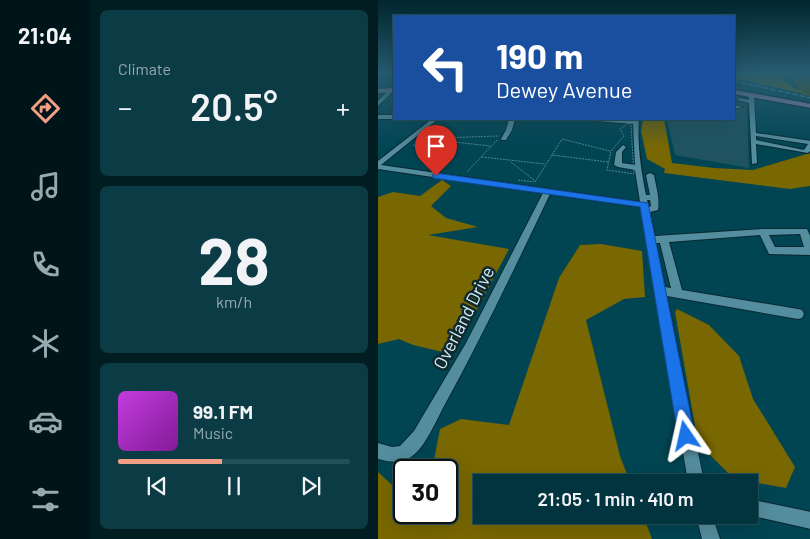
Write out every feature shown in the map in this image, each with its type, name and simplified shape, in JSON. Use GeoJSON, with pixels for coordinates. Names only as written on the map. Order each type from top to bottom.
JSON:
{"type":"FeatureCollection","features":[{"type":"Feature","properties":{"kind":"main road"},"geometry":{"type":"LineString","coordinates":[[752,98],[810,107]]}},
{"type":"Feature","properties":{"kind":"street"},"geometry":{"type":"LineString","coordinates":[[740,100],[750,98]]}},
{"type":"Feature","properties":{"kind":"street"},"geometry":{"type":"LineString","coordinates":[[751,98],[754,164]]}},
{"type":"Feature","properties":{"kind":"street"},"geometry":{"type":"LineString","coordinates":[[378,117],[393,117]]}},
{"type":"Feature","properties":{"kind":"street"},"geometry":{"type":"LineString","coordinates":[[378,164],[434,120]]}},
{"type":"Feature","properties":{"kind":"street"},"geometry":{"type":"LineString","coordinates":[[504,138],[510,130],[512,120]]}},
{"type":"Feature","properties":{"kind":"street"},"geometry":{"type":"LineString","coordinates":[[636,120],[639,168],[647,202],[657,240],[678,294]]}},
{"type":"Feature","properties":{"kind":"street"},"geometry":{"type":"LineString","coordinates":[[753,138],[806,152],[810,144]]}},
{"type":"Feature","properties":{"kind":"street"},"geometry":{"type":"LineString","coordinates":[[623,147],[620,152],[618,165],[639,168]]}},
{"type":"Feature","properties":{"kind":"street"},"geometry":{"type":"LineString","coordinates":[[378,168],[548,191],[647,202]]}},
{"type":"Feature","properties":{"kind":"street"},"geometry":{"type":"LineString","coordinates":[[647,202],[650,175]]}},
{"type":"Feature","properties":{"kind":"street","name":"Overland Drive"},"geometry":{"type":"LineString","coordinates":[[378,451],[392,455],[403,454],[411,448],[420,436],[470,347],[548,191]]}},
{"type":"Feature","properties":{"kind":"street"},"geometry":{"type":"LineString","coordinates":[[657,240],[763,232],[804,231],[810,251],[772,250],[763,232]]}},
{"type":"Feature","properties":{"kind":"street"},"geometry":{"type":"LineString","coordinates":[[657,240],[660,291],[694,474]]}},
{"type":"Feature","properties":{"kind":"street"},"geometry":{"type":"LineString","coordinates":[[660,291],[798,314]]}},
{"type":"Feature","properties":{"kind":"street"},"geometry":{"type":"LineString","coordinates":[[758,510],[810,521]]}},
{"type":"Feature","properties":{"kind":"street"},"geometry":{"type":"LineString","coordinates":[[707,524],[711,539]]}},
{"type":"Feature","properties":{"kind":"path"},"geometry":{"type":"LineString","coordinates":[[418,135],[440,138],[499,136],[465,175]]}},
{"type":"Feature","properties":{"kind":"path"},"geometry":{"type":"LineString","coordinates":[[407,144],[430,147],[440,138]]}},
{"type":"Feature","properties":{"kind":"path"},"geometry":{"type":"LineString","coordinates":[[495,141],[504,138]]}},
{"type":"Feature","properties":{"kind":"path"},"geometry":{"type":"LineString","coordinates":[[533,185],[562,139],[610,151]]}},
{"type":"Feature","properties":{"kind":"path"},"geometry":{"type":"LineString","coordinates":[[437,140],[490,146]]}},
{"type":"Feature","properties":{"kind":"path"},"geometry":{"type":"LineString","coordinates":[[552,155],[610,162]]}},
{"type":"Feature","properties":{"kind":"path"},"geometry":{"type":"LineString","coordinates":[[481,157],[546,164]]}},
{"type":"Feature","properties":{"kind":"path"},"geometry":{"type":"LineString","coordinates":[[510,160],[535,182]]}},
{"type":"Feature","properties":{"kind":"path"},"geometry":{"type":"LineString","coordinates":[[516,179],[535,182]]}},
{"type":"Feature","properties":{"kind":"shaded area"},"geometry":{"type":"Polygon","coordinates":[[[735,98],[746,98],[749,168],[675,155],[667,120],[735,120],[735,98]]]}},
{"type":"Feature","properties":{"kind":"shaded area"},"geometry":{"type":"Polygon","coordinates":[[[643,120],[664,120],[672,163],[753,170],[810,153],[810,186],[790,189],[664,173],[665,169],[647,159],[641,131],[643,120]]]}},
{"type":"Feature","properties":{"kind":"shaded area"},"geometry":{"type":"Polygon","coordinates":[[[442,180],[451,186],[431,206],[446,218],[478,227],[428,235],[509,249],[464,334],[451,354],[413,345],[399,339],[378,344],[378,197],[393,192],[420,196],[442,180]]]}},
{"type":"Feature","properties":{"kind":"shaded area"},"geometry":{"type":"Polygon","coordinates":[[[601,244],[642,251],[645,297],[624,299],[586,320],[620,456],[627,474],[473,474],[473,524],[646,524],[652,539],[378,539],[378,472],[393,486],[393,524],[458,524],[458,459],[434,459],[440,429],[461,419],[509,425],[559,278],[580,245],[601,244]]]}},
{"type":"Feature","properties":{"kind":"shaded area"},"geometry":{"type":"Polygon","coordinates":[[[677,309],[709,325],[739,356],[753,399],[795,467],[786,488],[758,483],[758,474],[729,474],[698,443],[675,312],[677,309]]]}},
{"type":"Feature","properties":{"kind":"route"},"geometry":{"type":"LineString","coordinates":[[436,176],[644,205],[686,436]]}}]}
